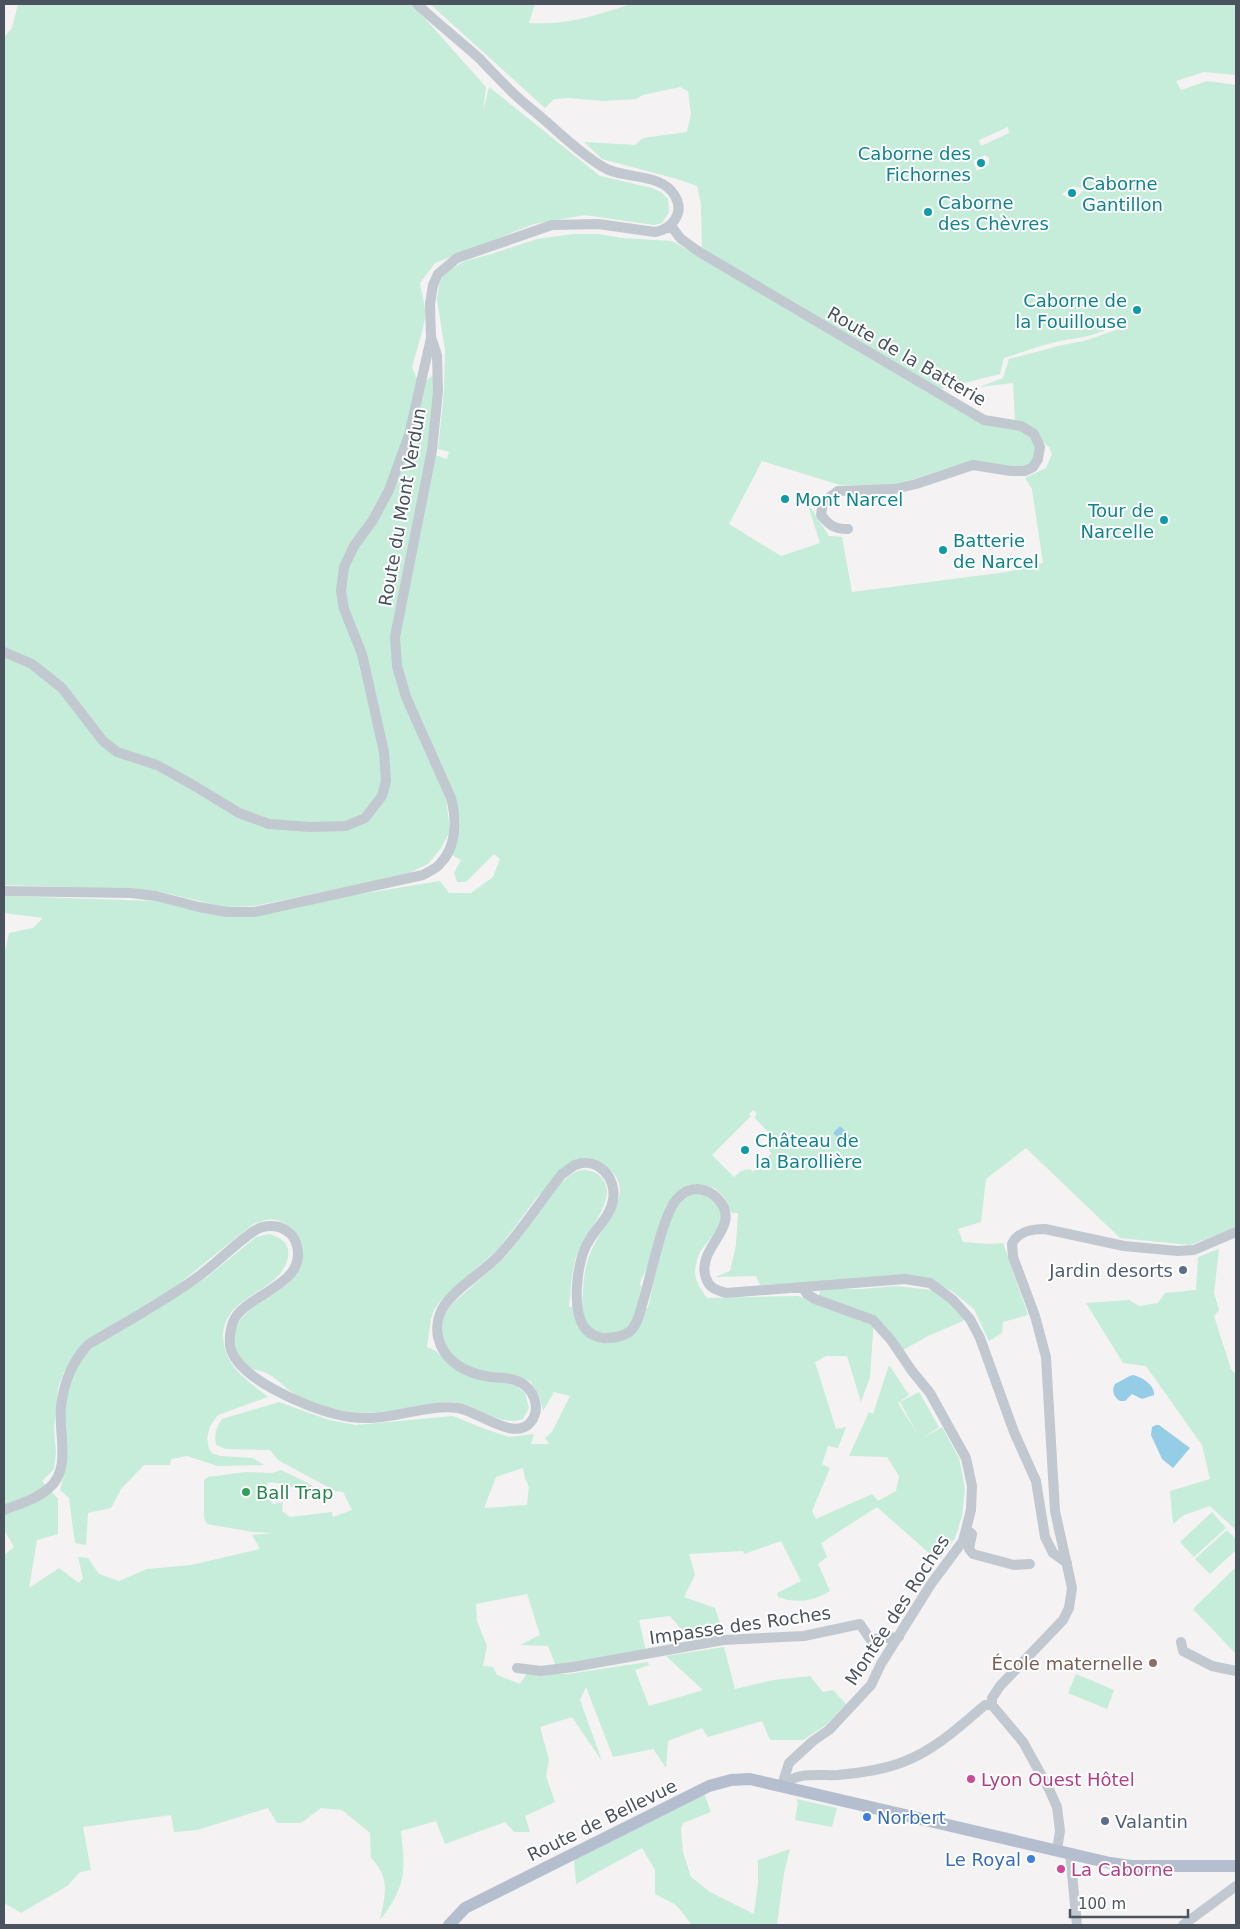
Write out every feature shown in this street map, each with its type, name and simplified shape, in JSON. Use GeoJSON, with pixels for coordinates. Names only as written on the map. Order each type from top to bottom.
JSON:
{"type":"FeatureCollection","features":[{"type":"Feature","properties":{"kind":"main road","name":"Route de Bellevue"},"geometry":{"type":"LineString","coordinates":[[449,1925],[465,1908],[709,1786],[731,1780],[750,1778],[1063,1852],[1131,1866],[1236,1866]]}},
{"type":"Feature","properties":{"kind":"street"},"geometry":{"type":"LineString","coordinates":[[417,4],[479,58],[513,93],[582,152],[605,168],[629,176],[655,180],[666,185],[675,195],[678,206],[677,218],[671,226]]}},
{"type":"Feature","properties":{"kind":"street","name":"Route du Mont Verdun"},"geometry":{"type":"LineString","coordinates":[[4,891],[130,893],[156,896],[227,912],[254,912],[408,879],[422,875],[439,864],[449,850],[455,831],[455,814],[451,798],[406,697],[397,666],[395,636],[432,450],[438,391],[437,355],[431,337],[430,304],[433,285],[438,274],[457,258],[552,225],[598,224],[656,232],[671,226]]}},
{"type":"Feature","properties":{"kind":"street","name":"Route de la Batterie"},"geometry":{"type":"LineString","coordinates":[[671,226],[681,239],[701,253],[937,393],[984,420],[1021,426],[1034,434],[1038,440],[1040,447],[1038,459],[1033,467],[1025,471],[1011,471],[974,465],[895,489],[838,491],[823,502],[822,515],[829,525],[839,529],[848,529]]}},
{"type":"Feature","properties":{"kind":"street"},"geometry":{"type":"LineString","coordinates":[[4,652],[32,664],[62,688],[103,741],[117,752],[157,765],[239,813],[269,824],[310,827],[346,826],[365,818],[382,796],[386,781],[384,752],[362,654],[344,609],[341,590],[344,567],[354,546],[373,520],[389,490],[409,435],[431,337]]}},
{"type":"Feature","properties":{"kind":"street"},"geometry":{"type":"LineString","coordinates":[[4,1510],[39,1495],[50,1488],[61,1471],[60,1429],[62,1399],[68,1376],[79,1354],[89,1344],[198,1277],[254,1231],[265,1226],[284,1228],[294,1238],[298,1255],[291,1274],[277,1287],[246,1306],[236,1316],[230,1331],[230,1347],[236,1360],[247,1372],[284,1394],[324,1411],[353,1417],[370,1418],[420,1410],[450,1408],[468,1411],[498,1425],[513,1429],[526,1427],[532,1421],[536,1400],[529,1388],[513,1379],[478,1375],[464,1370],[454,1363],[441,1346],[437,1335],[437,1324],[444,1306],[502,1253],[562,1174],[575,1165],[590,1164],[601,1168],[610,1176],[615,1189],[613,1203],[603,1221],[588,1240],[581,1260],[578,1280],[578,1311],[584,1327],[592,1335],[605,1339],[618,1337],[630,1332],[640,1314],[668,1214],[678,1198],[687,1191],[697,1189],[707,1191],[720,1200],[726,1213],[723,1231],[706,1256],[703,1270],[708,1283],[714,1289],[726,1293],[905,1279],[930,1283],[953,1300],[970,1319],[980,1338],[1014,1432],[1036,1481],[1045,1537],[1052,1553],[1066,1563]]}},
{"type":"Feature","properties":{"kind":"street"},"geometry":{"type":"LineString","coordinates":[[1077,1925],[1063,1852],[1057,1807],[1050,1789],[1023,1742],[992,1705],[992,1698],[1000,1686],[1063,1620],[1069,1608],[1072,1588],[1055,1511],[1046,1357],[1035,1316],[1011,1249],[1014,1240],[1021,1233],[1032,1229],[1045,1229],[1124,1246],[1178,1251],[1194,1250],[1236,1232]]}},
{"type":"Feature","properties":{"kind":"street","name":"Montée des Roches"},"geometry":{"type":"LineString","coordinates":[[782,1785],[789,1763],[834,1725],[871,1685],[881,1664],[936,1577],[963,1541],[971,1510],[972,1486],[966,1458],[930,1393],[891,1340],[872,1320],[815,1299],[807,1294],[804,1288]]}},
{"type":"Feature","properties":{"kind":"street"},"geometry":{"type":"LineString","coordinates":[[966,1530],[972,1534],[969,1549],[972,1554],[1014,1565],[1030,1564]]}},
{"type":"Feature","properties":{"kind":"street","name":"Impasse des Roches"},"geometry":{"type":"LineString","coordinates":[[518,1668],[541,1671],[573,1667],[723,1640],[804,1636],[860,1624],[870,1639],[899,1637]]}},
{"type":"Feature","properties":{"kind":"street"},"geometry":{"type":"LineString","coordinates":[[1181,1642],[1183,1651],[1192,1657],[1212,1666],[1236,1671]]}},
{"type":"Feature","properties":{"kind":"street"},"geometry":{"type":"LineString","coordinates":[[782,1785],[789,1779],[801,1775],[838,1775],[865,1772],[902,1762],[932,1748],[985,1705],[992,1705]]}},
{"type":"Feature","properties":{"kind":"street"},"geometry":{"type":"LineString","coordinates":[[1183,1925],[1236,1886]]}},
{"type":"Feature","properties":{"kind":"green space"},"geometry":{"type":"Polygon","coordinates":[[[18,4],[412,4],[486,87],[483,112],[489,87],[600,176],[652,188],[661,192],[668,199],[669,212],[662,223],[654,225],[585,215],[534,224],[435,263],[420,283],[426,314],[412,367],[416,377],[427,380],[435,373],[427,452],[393,637],[403,698],[446,799],[450,831],[441,848],[428,864],[405,875],[254,906],[225,907],[157,891],[4,885],[4,37],[12,28],[18,4]]]}},
{"type":"Feature","properties":{"kind":"green space"},"geometry":{"type":"Polygon","coordinates":[[[430,4],[535,4],[529,23],[557,23],[581,19],[631,4],[1236,4],[1236,75],[1204,72],[1176,81],[1181,90],[1207,81],[1236,85],[1236,1228],[1190,1245],[1120,1238],[1026,1148],[986,1179],[981,1222],[958,1229],[963,1242],[1003,1243],[1028,1315],[1003,1322],[1002,1333],[989,1341],[974,1309],[953,1292],[934,1282],[760,1285],[756,1276],[715,1277],[730,1271],[736,1245],[738,1213],[732,1213],[724,1197],[715,1188],[698,1184],[681,1188],[666,1206],[649,1264],[640,1282],[641,1288],[637,1307],[648,1308],[662,1245],[675,1211],[683,1200],[692,1194],[698,1193],[711,1198],[719,1206],[721,1213],[718,1227],[700,1252],[695,1271],[697,1282],[707,1298],[798,1296],[822,1304],[819,1296],[820,1291],[896,1286],[940,1291],[965,1320],[928,1336],[903,1350],[874,1317],[870,1377],[861,1402],[847,1356],[826,1356],[815,1362],[836,1429],[846,1427],[838,1448],[828,1446],[822,1464],[830,1468],[812,1511],[816,1519],[872,1494],[878,1501],[896,1491],[899,1476],[887,1457],[849,1456],[869,1412],[873,1414],[889,1365],[909,1395],[898,1403],[918,1435],[900,1402],[919,1392],[939,1427],[921,1439],[942,1427],[959,1458],[965,1488],[962,1516],[955,1538],[938,1561],[877,1507],[821,1543],[827,1557],[818,1564],[830,1591],[812,1599],[799,1601],[778,1597],[777,1593],[801,1581],[781,1541],[744,1554],[743,1551],[689,1554],[695,1575],[684,1597],[715,1608],[724,1634],[691,1641],[670,1616],[639,1620],[646,1651],[556,1666],[548,1646],[520,1645],[540,1635],[527,1594],[476,1604],[477,1621],[487,1646],[483,1666],[493,1667],[497,1675],[520,1684],[527,1673],[568,1674],[648,1662],[649,1665],[635,1670],[649,1706],[703,1690],[666,1656],[724,1647],[735,1689],[773,1680],[810,1676],[823,1692],[833,1690],[846,1704],[826,1725],[803,1740],[770,1740],[762,1721],[708,1737],[702,1728],[668,1741],[666,1768],[653,1749],[613,1757],[586,1687],[580,1700],[602,1761],[572,1717],[540,1727],[549,1760],[546,1776],[555,1802],[525,1816],[530,1832],[514,1832],[505,1822],[445,1844],[436,1821],[401,1831],[403,1870],[400,1887],[380,1920],[385,1887],[382,1873],[371,1858],[370,1833],[342,1810],[321,1808],[301,1823],[277,1823],[268,1808],[197,1830],[174,1832],[171,1815],[83,1827],[91,1870],[80,1872],[67,1886],[21,1913],[4,1903],[4,1555],[14,1547],[4,1530],[4,956],[9,933],[33,928],[43,918],[4,913],[4,896],[155,901],[225,916],[440,881],[449,893],[471,893],[493,877],[500,859],[494,854],[466,882],[457,882],[454,873],[461,860],[452,855],[460,826],[459,813],[454,796],[409,696],[399,665],[397,637],[435,455],[447,459],[449,452],[438,449],[444,392],[445,350],[437,300],[439,285],[444,273],[465,261],[537,239],[573,234],[599,234],[622,238],[672,241],[983,421],[1020,430],[1038,446],[1034,460],[1026,466],[955,466],[891,486],[840,485],[762,461],[729,524],[781,556],[820,543],[807,502],[829,536],[842,537],[852,592],[1007,572],[1043,563],[1032,489],[1025,478],[1046,468],[1052,454],[1049,447],[1015,420],[1013,383],[979,387],[1003,378],[1009,359],[1084,341],[1122,328],[1118,322],[1098,333],[1053,343],[1004,358],[1000,374],[936,390],[702,250],[701,204],[697,186],[602,159],[584,142],[635,145],[643,138],[687,132],[691,114],[688,91],[680,87],[643,95],[636,99],[604,101],[569,98],[554,99],[545,108],[430,4]],[[1008,127],[979,140],[981,146],[1009,133],[1008,127]],[[985,155],[973,161],[977,171],[989,164],[989,158],[985,155]],[[1072,186],[1062,194],[1069,199],[1077,197],[1085,189],[1072,186]],[[753,1110],[749,1114],[751,1116],[712,1155],[734,1177],[741,1171],[750,1169],[753,1172],[772,1153],[769,1151],[769,1142],[773,1137],[754,1117],[757,1114],[753,1110]],[[590,1158],[573,1161],[537,1197],[499,1248],[442,1299],[434,1310],[431,1319],[427,1347],[436,1351],[444,1359],[465,1367],[449,1354],[440,1332],[442,1320],[450,1306],[507,1255],[559,1185],[572,1174],[588,1170],[602,1178],[607,1192],[603,1207],[579,1249],[574,1263],[569,1307],[582,1306],[586,1265],[594,1245],[617,1204],[620,1192],[618,1180],[608,1168],[590,1158]],[[269,1220],[253,1224],[175,1287],[75,1354],[64,1372],[58,1388],[54,1429],[56,1452],[54,1469],[42,1481],[58,1499],[58,1534],[37,1540],[29,1588],[59,1568],[79,1583],[83,1578],[78,1557],[88,1558],[99,1574],[119,1581],[147,1569],[191,1565],[260,1549],[252,1535],[273,1533],[253,1532],[207,1524],[204,1518],[204,1480],[208,1477],[246,1472],[272,1473],[281,1470],[310,1484],[320,1493],[313,1493],[280,1483],[267,1483],[272,1504],[283,1502],[282,1511],[290,1517],[332,1512],[333,1517],[352,1510],[343,1492],[335,1491],[278,1460],[270,1450],[226,1449],[216,1445],[216,1431],[222,1419],[279,1402],[329,1420],[356,1425],[453,1416],[509,1437],[534,1434],[531,1444],[549,1444],[545,1438],[552,1432],[570,1396],[554,1392],[543,1411],[540,1398],[531,1382],[519,1377],[468,1368],[516,1386],[525,1393],[529,1408],[523,1419],[514,1421],[496,1418],[470,1406],[451,1402],[369,1413],[336,1410],[305,1400],[292,1393],[268,1374],[250,1368],[241,1358],[235,1347],[234,1334],[238,1323],[246,1314],[295,1276],[302,1261],[303,1251],[297,1235],[292,1229],[281,1222],[269,1220]],[[523,1468],[496,1477],[484,1508],[527,1505],[529,1487],[523,1468]]]}},
{"type":"Feature","properties":{"kind":"green space"},"geometry":{"type":"Polygon","coordinates":[[[269,1234],[278,1237],[287,1247],[288,1254],[284,1267],[274,1280],[233,1310],[226,1321],[223,1334],[224,1345],[231,1363],[244,1378],[268,1397],[218,1415],[210,1426],[207,1438],[209,1449],[212,1453],[220,1456],[253,1458],[264,1465],[218,1466],[187,1456],[171,1459],[170,1465],[144,1465],[121,1489],[111,1508],[88,1513],[86,1545],[75,1543],[69,1498],[60,1490],[66,1467],[64,1407],[68,1386],[82,1358],[94,1347],[206,1278],[256,1237],[269,1234]]]}},
{"type":"Feature","properties":{"kind":"green space"},"geometry":{"type":"Polygon","coordinates":[[[1219,1249],[1214,1293],[1219,1310],[1214,1316],[1231,1369],[1236,1375],[1236,1530],[1210,1506],[1184,1515],[1173,1524],[1170,1491],[1210,1479],[1202,1445],[1146,1366],[1123,1363],[1086,1303],[1129,1300],[1139,1306],[1158,1303],[1165,1293],[1196,1290],[1198,1257],[1219,1249]]]}},
{"type":"Feature","properties":{"kind":"green space"},"geometry":{"type":"Polygon","coordinates":[[[1212,1512],[1226,1528],[1194,1557],[1180,1542],[1212,1512]]]}},
{"type":"Feature","properties":{"kind":"green space"},"geometry":{"type":"Polygon","coordinates":[[[1227,1530],[1236,1539],[1236,1550],[1210,1574],[1195,1559],[1227,1530]]]}},
{"type":"Feature","properties":{"kind":"green space"},"geometry":{"type":"Polygon","coordinates":[[[1236,1567],[1236,1654],[1193,1609],[1236,1567]]]}},
{"type":"Feature","properties":{"kind":"green space"},"geometry":{"type":"Polygon","coordinates":[[[1076,1674],[1114,1690],[1107,1709],[1068,1693],[1076,1674]]]}},
{"type":"Feature","properties":{"kind":"green space"},"geometry":{"type":"Polygon","coordinates":[[[704,1793],[711,1812],[683,1823],[681,1829],[683,1852],[691,1877],[710,1892],[754,1914],[758,1883],[758,1860],[790,1849],[784,1873],[777,1925],[692,1925],[676,1905],[655,1894],[655,1870],[642,1848],[576,1884],[574,1858],[704,1793]]]}},
{"type":"Feature","properties":{"kind":"green space"},"geometry":{"type":"Polygon","coordinates":[[[796,1799],[837,1808],[832,1827],[795,1820],[798,1802],[796,1799]]]}},
{"type":"Feature","properties":{"kind":"water"},"geometry":{"type":"Polygon","coordinates":[[[840,1126],[852,1138],[845,1145],[833,1133],[840,1126]]]}},
{"type":"Feature","properties":{"kind":"water"},"geometry":{"type":"Polygon","coordinates":[[[1133,1375],[1147,1382],[1154,1391],[1154,1395],[1142,1399],[1132,1394],[1125,1401],[1120,1401],[1114,1394],[1115,1384],[1133,1375]]]}},
{"type":"Feature","properties":{"kind":"water"},"geometry":{"type":"Polygon","coordinates":[[[1159,1425],[1190,1448],[1173,1468],[1162,1459],[1151,1435],[1152,1427],[1159,1425]]]}},
{"type":"Feature","properties":{"kind":"place","name":"Caborne des Fichornes"},"geometry":{"type":"Point","coordinates":[981,163]}},
{"type":"Feature","properties":{"kind":"place","name":"Caborne Gantillon"},"geometry":{"type":"Point","coordinates":[1072,193]}},
{"type":"Feature","properties":{"kind":"place","name":"Caborne des Chèvres"},"geometry":{"type":"Point","coordinates":[928,212]}},
{"type":"Feature","properties":{"kind":"place","name":"Caborne de la Fouillouse"},"geometry":{"type":"Point","coordinates":[1137,310]}},
{"type":"Feature","properties":{"kind":"place","name":"Mont Narcel"},"geometry":{"type":"Point","coordinates":[785,499]}},
{"type":"Feature","properties":{"kind":"place","name":"Tour de Narcelle"},"geometry":{"type":"Point","coordinates":[1164,520]}},
{"type":"Feature","properties":{"kind":"place","name":"Batterie de Narcel"},"geometry":{"type":"Point","coordinates":[943,550]}},
{"type":"Feature","properties":{"kind":"place","name":"Château de la Barollière"},"geometry":{"type":"Point","coordinates":[745,1150]}},
{"type":"Feature","properties":{"kind":"place","name":"Jardin desorts"},"geometry":{"type":"Point","coordinates":[1183,1270]}},
{"type":"Feature","properties":{"kind":"place","name":"Ball Trap"},"geometry":{"type":"Point","coordinates":[246,1492]}},
{"type":"Feature","properties":{"kind":"place","name":"École maternelle"},"geometry":{"type":"Point","coordinates":[1153,1663]}},
{"type":"Feature","properties":{"kind":"place","name":"Lyon Ouest Hôtel"},"geometry":{"type":"Point","coordinates":[971,1779]}},
{"type":"Feature","properties":{"kind":"place","name":"Norbert"},"geometry":{"type":"Point","coordinates":[867,1817]}},
{"type":"Feature","properties":{"kind":"place","name":"Valantin"},"geometry":{"type":"Point","coordinates":[1105,1821]}},
{"type":"Feature","properties":{"kind":"place","name":"Le Royal"},"geometry":{"type":"Point","coordinates":[1031,1859]}},
{"type":"Feature","properties":{"kind":"place","name":"La Caborne"},"geometry":{"type":"Point","coordinates":[1061,1869]}}]}
